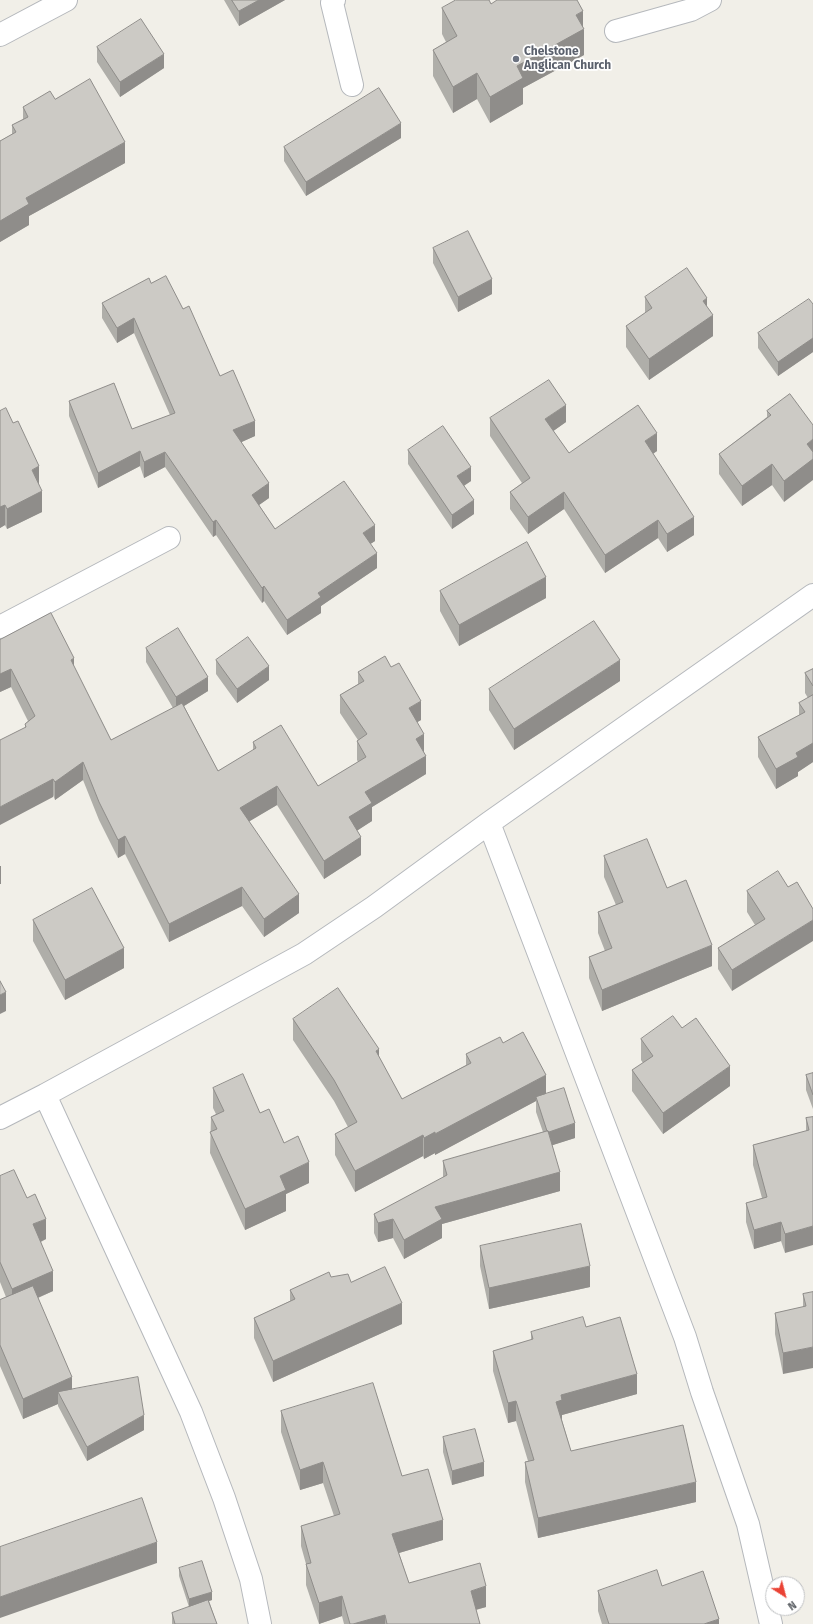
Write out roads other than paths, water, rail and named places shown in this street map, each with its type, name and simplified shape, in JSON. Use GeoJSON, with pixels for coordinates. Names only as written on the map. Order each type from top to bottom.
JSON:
{"type":"FeatureCollection","features":[{"type":"Feature","properties":{"kind":"street"},"geometry":{"type":"LineString","coordinates":[[0,34],[66,0]]}},
{"type":"Feature","properties":{"kind":"street"},"geometry":{"type":"LineString","coordinates":[[334,0],[332,3],[352,84]]}},
{"type":"Feature","properties":{"kind":"street"},"geometry":{"type":"LineString","coordinates":[[616,31],[691,10],[710,0]]}},
{"type":"Feature","properties":{"kind":"street"},"geometry":{"type":"LineString","coordinates":[[0,627],[169,538]]}},
{"type":"Feature","properties":{"kind":"street"},"geometry":{"type":"LineString","coordinates":[[0,1118],[46,1096],[304,954],[374,907],[489,823],[813,595]]}},
{"type":"Feature","properties":{"kind":"street"},"geometry":{"type":"LineString","coordinates":[[489,823],[685,1336],[702,1392],[748,1524],[771,1624]]}},
{"type":"Feature","properties":{"kind":"street"},"geometry":{"type":"LineString","coordinates":[[46,1096],[191,1412],[224,1498],[251,1580],[260,1624]]}},
{"type":"Feature","properties":{"kind":"place","name":"Chelstone Anglican Church"},"geometry":{"type":"Point","coordinates":[516,59]}}]}
